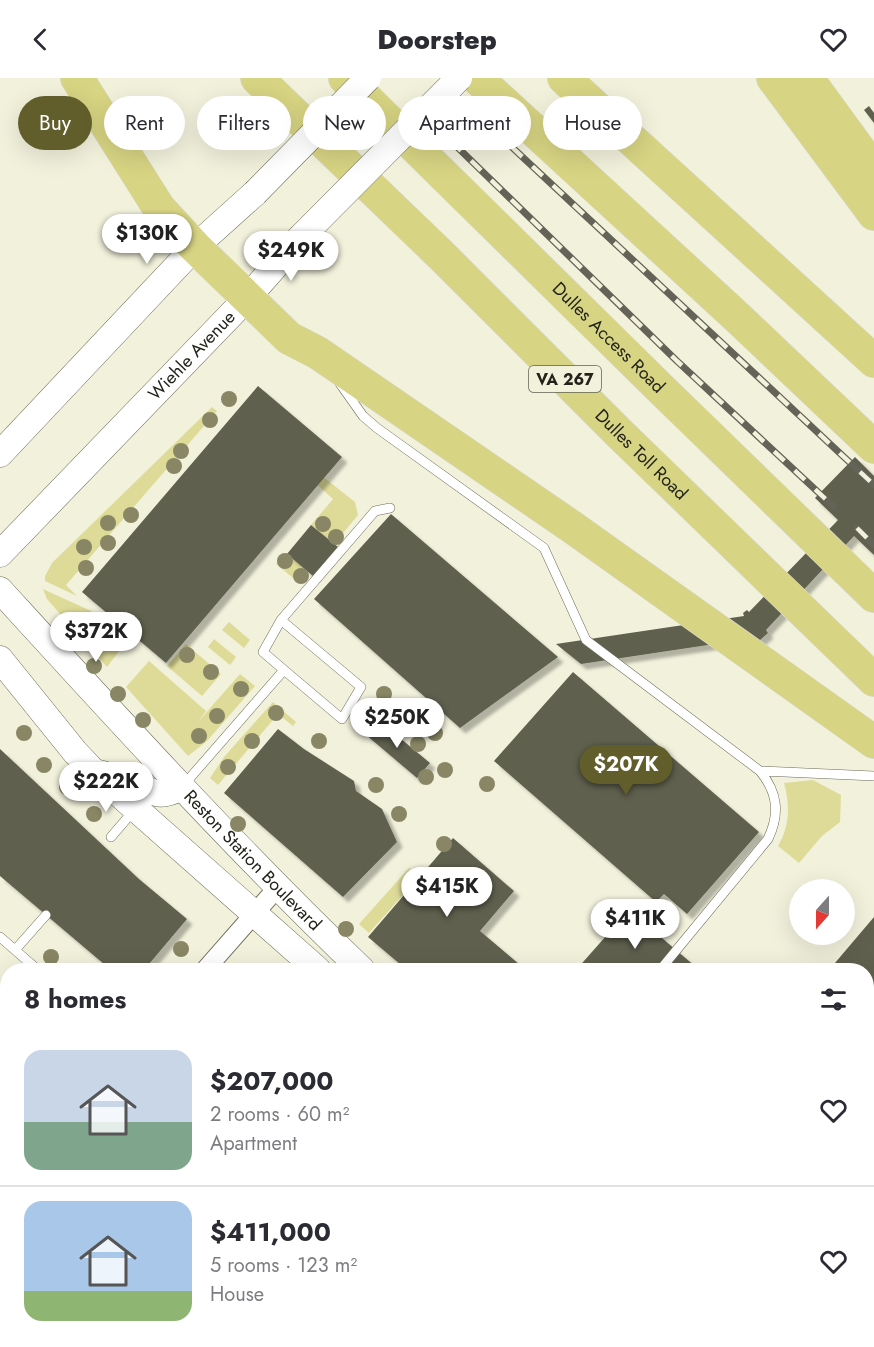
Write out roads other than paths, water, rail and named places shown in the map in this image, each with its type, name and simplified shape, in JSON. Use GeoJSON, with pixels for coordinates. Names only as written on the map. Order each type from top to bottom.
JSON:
{"type":"FeatureCollection","features":[{"type":"Feature","properties":{"kind":"highway"},"geometry":{"type":"LineString","coordinates":[[77,78],[159,208],[195,247],[289,338],[318,353],[572,527],[874,742]]}},
{"type":"Feature","properties":{"kind":"highway","name":"Dulles Toll Road"},"geometry":{"type":"LineString","coordinates":[[257,78],[874,680]]}},
{"type":"Feature","properties":{"kind":"highway","name":"Dulles Access Road"},"geometry":{"type":"LineString","coordinates":[[345,78],[874,596]]}},
{"type":"Feature","properties":{"kind":"highway"},"geometry":{"type":"LineString","coordinates":[[477,78],[738,318],[874,447]]}},
{"type":"Feature","properties":{"kind":"highway"},"geometry":{"type":"LineString","coordinates":[[564,78],[874,361]]}},
{"type":"Feature","properties":{"kind":"highway"},"geometry":{"type":"LineString","coordinates":[[773,78],[874,214]]}},
{"type":"Feature","properties":{"kind":"highway"},"geometry":{"type":"LineString","coordinates":[[807,78],[874,170]]}},
{"type":"Feature","properties":{"kind":"main road"},"geometry":{"type":"LineString","coordinates":[[0,454],[195,247],[255,193],[368,78]]}},
{"type":"Feature","properties":{"kind":"main road","name":"Wiehle Avenue"},"geometry":{"type":"LineString","coordinates":[[0,554],[248,297],[300,238],[459,78]]}},
{"type":"Feature","properties":{"kind":"main road","name":"Reston Station Boulevard"},"geometry":{"type":"LineString","coordinates":[[0,590],[277,888],[355,963]]}},
{"type":"Feature","properties":{"kind":"main road","name":"Reston Station Boulevard"},"geometry":{"type":"LineString","coordinates":[[0,659],[93,771],[310,963]]}},
{"type":"Feature","properties":{"kind":"main road"},"geometry":{"type":"LineString","coordinates":[[93,771],[159,795],[169,794],[182,788]]}},
{"type":"Feature","properties":{"kind":"street"},"geometry":{"type":"LineString","coordinates":[[211,963],[277,888]]}},
{"type":"Feature","properties":{"kind":"lane"},"geometry":{"type":"LineString","coordinates":[[318,353],[363,416],[376,429],[544,548],[586,640],[760,771],[770,783],[776,807],[775,820],[768,839],[666,963]]}},
{"type":"Feature","properties":{"kind":"lane"},"geometry":{"type":"LineString","coordinates":[[281,620],[361,687],[342,719],[263,652],[281,620],[375,511],[390,508]]}},
{"type":"Feature","properties":{"kind":"lane"},"geometry":{"type":"LineString","coordinates":[[182,788],[284,670]]}},
{"type":"Feature","properties":{"kind":"lane"},"geometry":{"type":"LineString","coordinates":[[760,771],[874,776]]}},
{"type":"Feature","properties":{"kind":"lane"},"geometry":{"type":"LineString","coordinates":[[111,837],[135,809]]}},
{"type":"Feature","properties":{"kind":"lane"},"geometry":{"type":"LineString","coordinates":[[15,950],[46,915]]}},
{"type":"Feature","properties":{"kind":"lane"},"geometry":{"type":"LineString","coordinates":[[0,938],[30,963]]}},
{"type":"Feature","properties":{"kind":"railway"},"geometry":{"type":"LineString","coordinates":[[460,150],[677,361],[833,506]]}},
{"type":"Feature","properties":{"kind":"railway"},"geometry":{"type":"LineString","coordinates":[[515,150],[874,485]]}},
{"type":"Feature","properties":{"kind":"railway"},"geometry":{"type":"LineString","coordinates":[[857,528],[874,545]]}}]}
